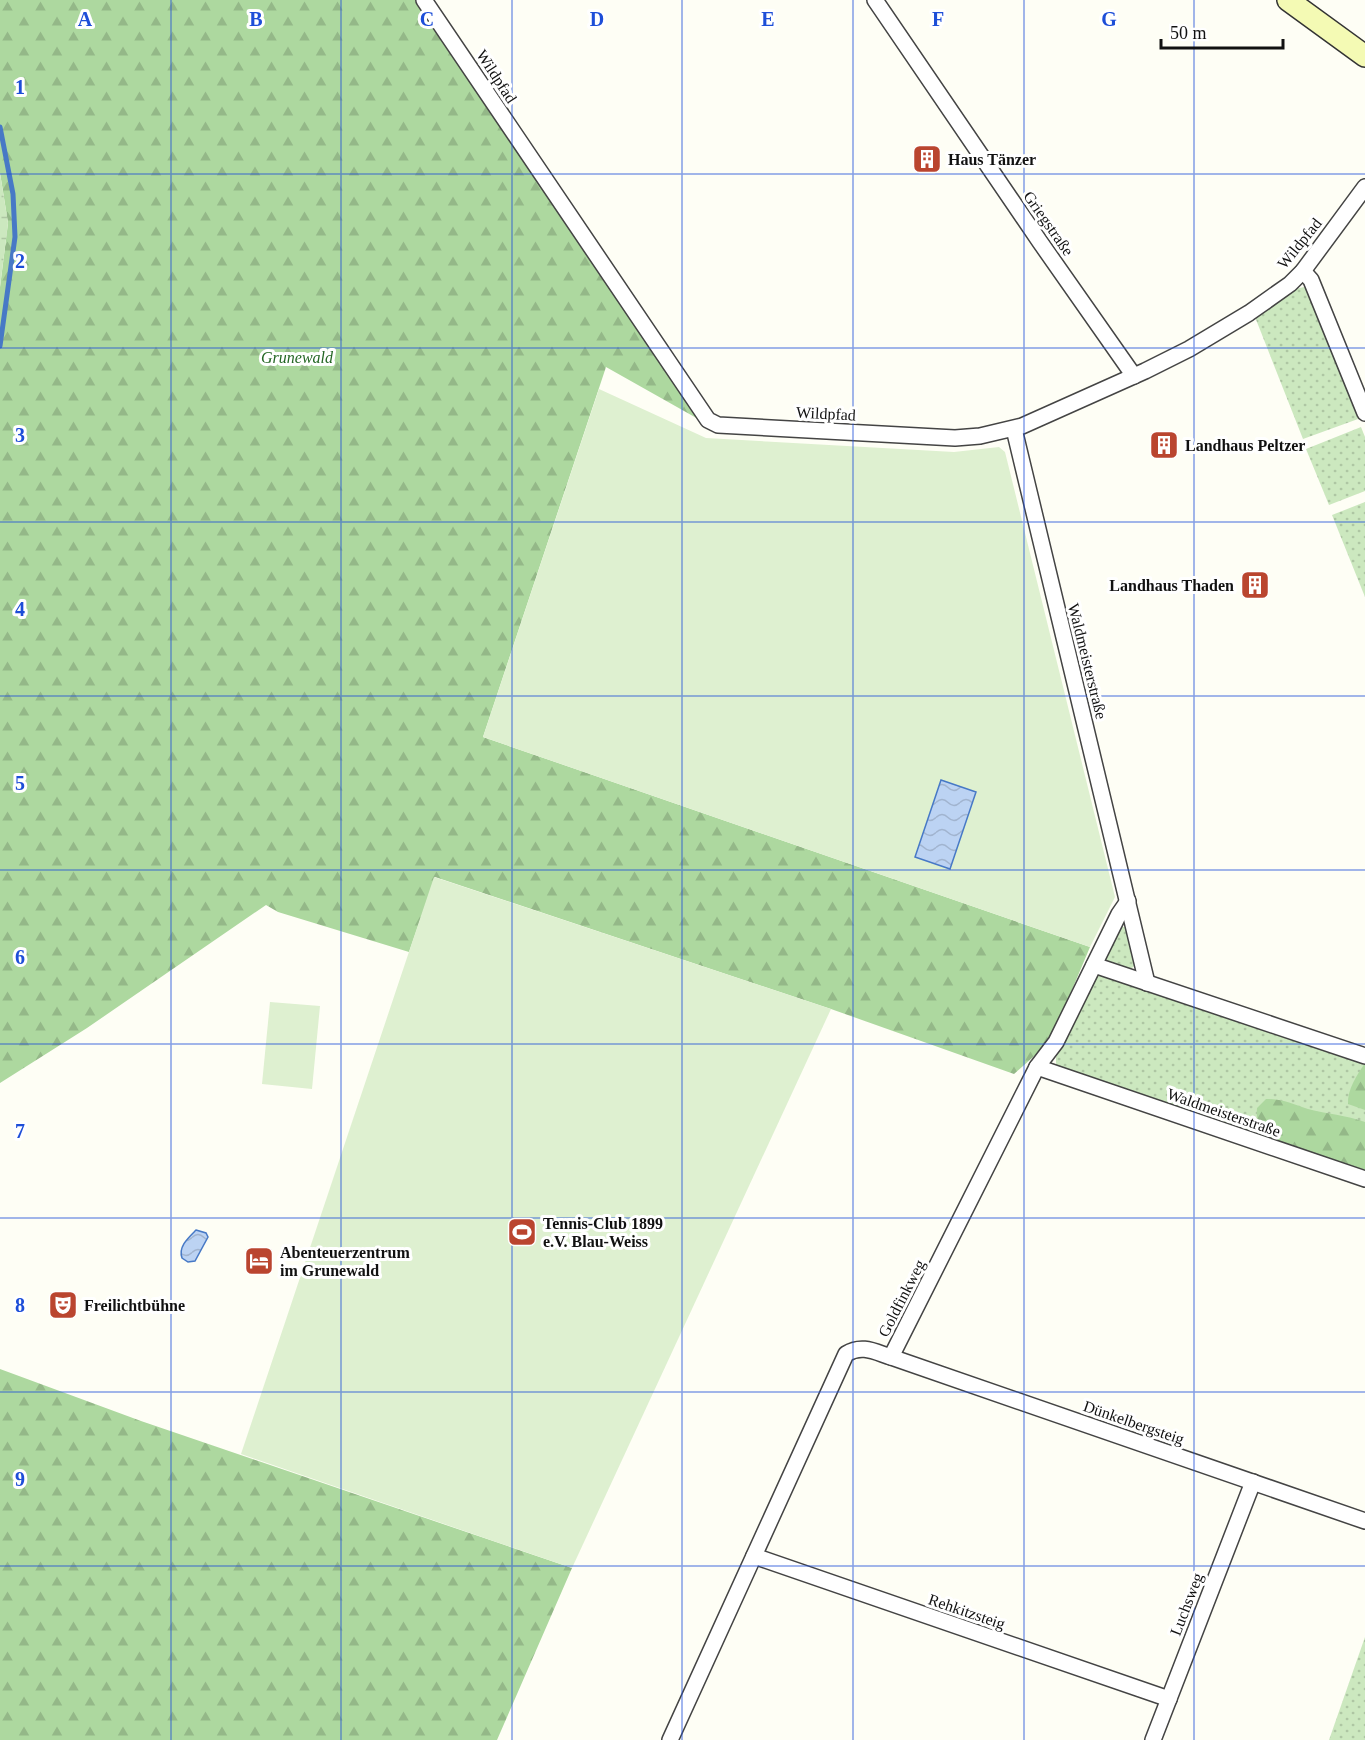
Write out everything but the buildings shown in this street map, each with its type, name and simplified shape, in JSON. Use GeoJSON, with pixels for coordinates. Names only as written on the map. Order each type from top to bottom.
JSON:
{"type":"FeatureCollection","features":[{"type":"Feature","properties":{"kind":"main road"},"geometry":{"type":"LineString","coordinates":[[1288,0],[1365,56]]}},
{"type":"Feature","properties":{"kind":"street","name":"Wildpfad"},"geometry":{"type":"LineString","coordinates":[[424,0],[708,420],[717,426],[956,438],[1014,429],[1189,349],[1249,313],[1290,284],[1303,271],[1365,187]]}},
{"type":"Feature","properties":{"kind":"street","name":"Griegstraße"},"geometry":{"type":"LineString","coordinates":[[875,0],[1134,376]]}},
{"type":"Feature","properties":{"kind":"street"},"geometry":{"type":"LineString","coordinates":[[1303,271],[1311,280],[1365,413]]}},
{"type":"Feature","properties":{"kind":"street","name":"Waldmeisterstraße"},"geometry":{"type":"LineString","coordinates":[[1014,429],[1147,983]]}},
{"type":"Feature","properties":{"kind":"street"},"geometry":{"type":"LineString","coordinates":[[1128,901],[1119,914],[1094,965],[1365,1056]]}},
{"type":"Feature","properties":{"kind":"street","name":"Goldfinkweg"},"geometry":{"type":"LineString","coordinates":[[670,1740],[846,1354],[853,1349],[863,1348],[891,1357],[1037,1067],[1056,1042],[1094,965]]}},
{"type":"Feature","properties":{"kind":"street","name":"Waldmeisterstraße"},"geometry":{"type":"LineString","coordinates":[[1037,1067],[1365,1179]]}},
{"type":"Feature","properties":{"kind":"street","name":"Dünkelbergsteig"},"geometry":{"type":"LineString","coordinates":[[891,1357],[1365,1521]]}},
{"type":"Feature","properties":{"kind":"street","name":"Luchsweg"},"geometry":{"type":"LineString","coordinates":[[1153,1740],[1253,1482]]}},
{"type":"Feature","properties":{"kind":"street","name":"Rehkitzsteig"},"geometry":{"type":"LineString","coordinates":[[754,1556],[1169,1699]]}},
{"type":"Feature","properties":{"kind":"green space","name":"Grunewald"},"geometry":{"type":"Polygon","coordinates":[[[0,0],[415,0],[700,420],[606,367],[483,737],[1090,947],[1050,1042],[1014,1074],[831,1009],[435,877],[409,952],[278,912],[266,905],[87,1028],[0,1083],[0,287],[8,223],[0,173],[0,0]]]}},
{"type":"Feature","properties":{"kind":"green space"},"geometry":{"type":"Polygon","coordinates":[[[0,173],[8,223],[0,287],[0,173]]]}},
{"type":"Feature","properties":{"kind":"green space"},"geometry":{"type":"Polygon","coordinates":[[[1304,287],[1308,291],[1358,419],[1303,439],[1255,317],[1295,289],[1304,287]]]}},
{"type":"Feature","properties":{"kind":"green space"},"geometry":{"type":"Polygon","coordinates":[[[599,389],[706,438],[954,452],[999,447],[1005,452],[1115,897],[1090,947],[483,737],[599,389]]]}},
{"type":"Feature","properties":{"kind":"green space"},"geometry":{"type":"Polygon","coordinates":[[[1361,427],[1365,437],[1365,491],[1329,505],[1306,449],[1361,427]]]}},
{"type":"Feature","properties":{"kind":"green space"},"geometry":{"type":"Polygon","coordinates":[[[1365,502],[1365,597],[1332,515],[1365,502]]]}},
{"type":"Feature","properties":{"kind":"green space","name":"Tennis-Club 1899 e.V. Blau-Weiss"},"geometry":{"type":"Polygon","coordinates":[[[434,877],[831,1009],[572,1568],[241,1454],[434,877]]]}},
{"type":"Feature","properties":{"kind":"green space"},"geometry":{"type":"Polygon","coordinates":[[[1121,927],[1126,927],[1128,930],[1135,965],[1131,969],[1108,962],[1106,959],[1121,927]]]}},
{"type":"Feature","properties":{"kind":"green space"},"geometry":{"type":"Polygon","coordinates":[[[1098,974],[1365,1063],[1365,1172],[1056,1065],[1056,1057],[1098,974]]]}},
{"type":"Feature","properties":{"kind":"green space"},"geometry":{"type":"Polygon","coordinates":[[[270,1002],[320,1006],[312,1089],[262,1084],[270,1002]]]}},
{"type":"Feature","properties":{"kind":"green space"},"geometry":{"type":"Polygon","coordinates":[[[1365,1063],[1365,1110],[1348,1104],[1348,1099],[1351,1088],[1365,1063]]]}},
{"type":"Feature","properties":{"kind":"green space"},"geometry":{"type":"Polygon","coordinates":[[[1266,1099],[1283,1101],[1365,1122],[1365,1172],[1269,1139],[1261,1129],[1257,1117],[1257,1108],[1266,1099]]]}},
{"type":"Feature","properties":{"kind":"green space"},"geometry":{"type":"Polygon","coordinates":[[[0,1369],[141,1421],[572,1568],[497,1740],[0,1740],[0,1369]]]}},
{"type":"Feature","properties":{"kind":"green space"},"geometry":{"type":"Polygon","coordinates":[[[1365,1637],[1365,1740],[1329,1740],[1365,1637]]]}},
{"type":"Feature","properties":{"kind":"water"},"geometry":{"type":"Polygon","coordinates":[[[941,780],[976,792],[950,869],[915,857],[941,780]]]}},
{"type":"Feature","properties":{"kind":"water"},"geometry":{"type":"Polygon","coordinates":[[[196,1230],[206,1233],[208,1237],[195,1261],[188,1262],[182,1258],[181,1250],[196,1230]]]}},
{"type":"Feature","properties":{"kind":"waterway"},"geometry":{"type":"LineString","coordinates":[[0,127],[13,194],[15,237],[0,346]]}},
{"type":"Feature","properties":{"kind":"place","name":"Haus Tänzer"},"geometry":{"type":"Point","coordinates":[927,159]}},
{"type":"Feature","properties":{"kind":"place","name":"Landhaus Peltzer"},"geometry":{"type":"Point","coordinates":[1164,445]}},
{"type":"Feature","properties":{"kind":"place","name":"Landhaus Thaden"},"geometry":{"type":"Point","coordinates":[1255,585]}},
{"type":"Feature","properties":{"kind":"place","name":"Tennis-Club 1899 e.V. Blau-Weiss"},"geometry":{"type":"Point","coordinates":[522,1232]}},
{"type":"Feature","properties":{"kind":"place","name":"Abenteuerzentrum im Grunewald"},"geometry":{"type":"Point","coordinates":[259,1261]}},
{"type":"Feature","properties":{"kind":"place","name":"Freilichtbühne"},"geometry":{"type":"Point","coordinates":[63,1305]}}]}
